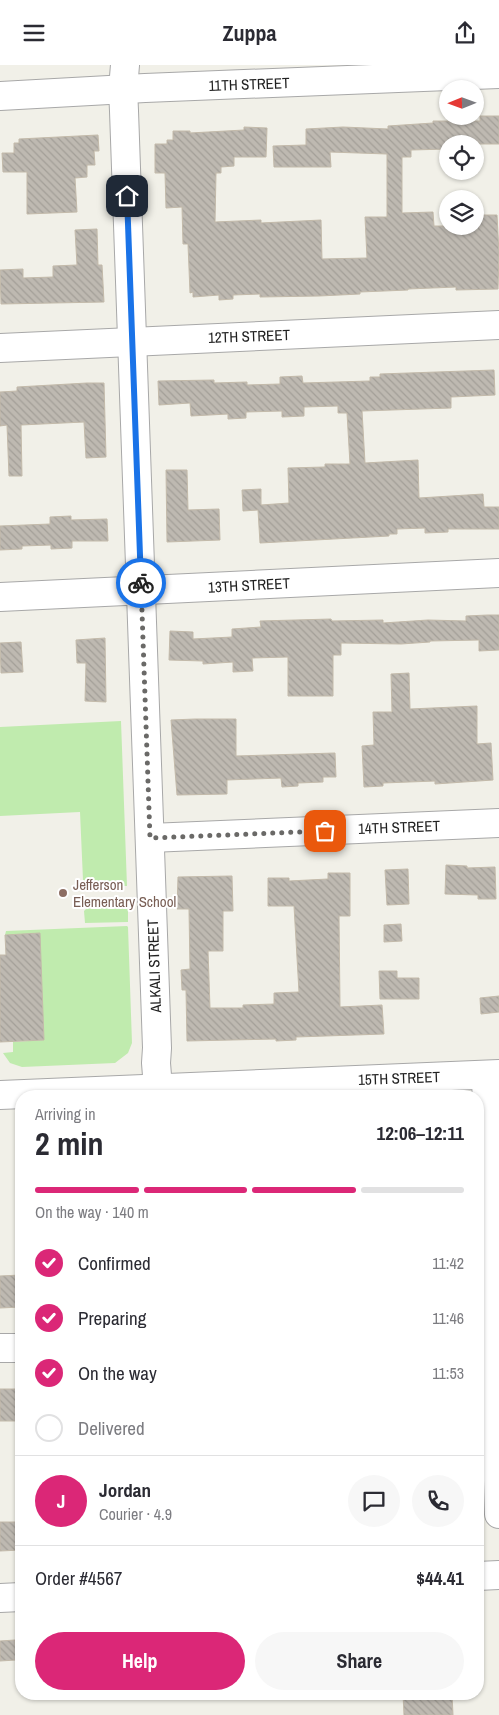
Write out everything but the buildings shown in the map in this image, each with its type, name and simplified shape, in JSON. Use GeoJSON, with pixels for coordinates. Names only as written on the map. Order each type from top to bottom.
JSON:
{"type":"FeatureCollection","features":[{"type":"Feature","properties":{"kind":"street","name":"11TH STREET"},"geometry":{"type":"LineString","coordinates":[[0,96],[124,77],[499,74]]}},
{"type":"Feature","properties":{"kind":"street","name":"ALKALI STREET"},"geometry":{"type":"LineString","coordinates":[[124,77],[158,1088]]}},
{"type":"Feature","properties":{"kind":"street","name":"12TH STREET"},"geometry":{"type":"LineString","coordinates":[[0,348],[499,325]]}},
{"type":"Feature","properties":{"kind":"street","name":"13TH STREET"},"geometry":{"type":"LineString","coordinates":[[0,597],[499,573]]}},
{"type":"Feature","properties":{"kind":"street","name":"14TH STREET"},"geometry":{"type":"LineString","coordinates":[[150,838],[499,823]]}},
{"type":"Feature","properties":{"kind":"street","name":"15TH STREET"},"geometry":{"type":"LineString","coordinates":[[113,1090],[493,1074]]}},
{"type":"Feature","properties":{"kind":"street"},"geometry":{"type":"LineString","coordinates":[[493,1074],[490,1327],[499,1515]]}},
{"type":"Feature","properties":{"kind":"street","name":"15TH STREET"},"geometry":{"type":"LineString","coordinates":[[0,1095],[15,1094]]}},
{"type":"Feature","properties":{"kind":"street"},"geometry":{"type":"LineString","coordinates":[[0,1349],[15,1348]]}},
{"type":"Feature","properties":{"kind":"street"},"geometry":{"type":"LineString","coordinates":[[484,1576],[499,1575]]}},
{"type":"Feature","properties":{"kind":"street"},"geometry":{"type":"LineString","coordinates":[[0,1598],[15,1597]]}},
{"type":"Feature","properties":{"kind":"green space"},"geometry":{"type":"Polygon","coordinates":[[[121,721],[127,886],[88,886],[83,880],[80,812],[0,816],[0,727],[121,721]]]}},
{"type":"Feature","properties":{"kind":"green space"},"geometry":{"type":"Polygon","coordinates":[[[128,903],[128,922],[85,923],[84,911],[89,906],[128,903]]]}},
{"type":"Feature","properties":{"kind":"green space"},"geometry":{"type":"Polygon","coordinates":[[[127,926],[132,1043],[128,1053],[115,1063],[22,1067],[10,1063],[3,1053],[13,1052],[13,1042],[44,1040],[39,934],[5,935],[6,931],[127,926]]]}},
{"type":"Feature","properties":{"kind":"way so far"},"geometry":{"type":"LineString","coordinates":[[141,583],[150,838],[325,831]]}},
{"type":"Feature","properties":{"kind":"place","name":"Jefferson Elementary School"},"geometry":{"type":"Point","coordinates":[63,893]}},
{"type":"Feature","properties":{"kind":"route"},"geometry":{"type":"LineString","coordinates":[[127,196],[141,583]]}}]}
